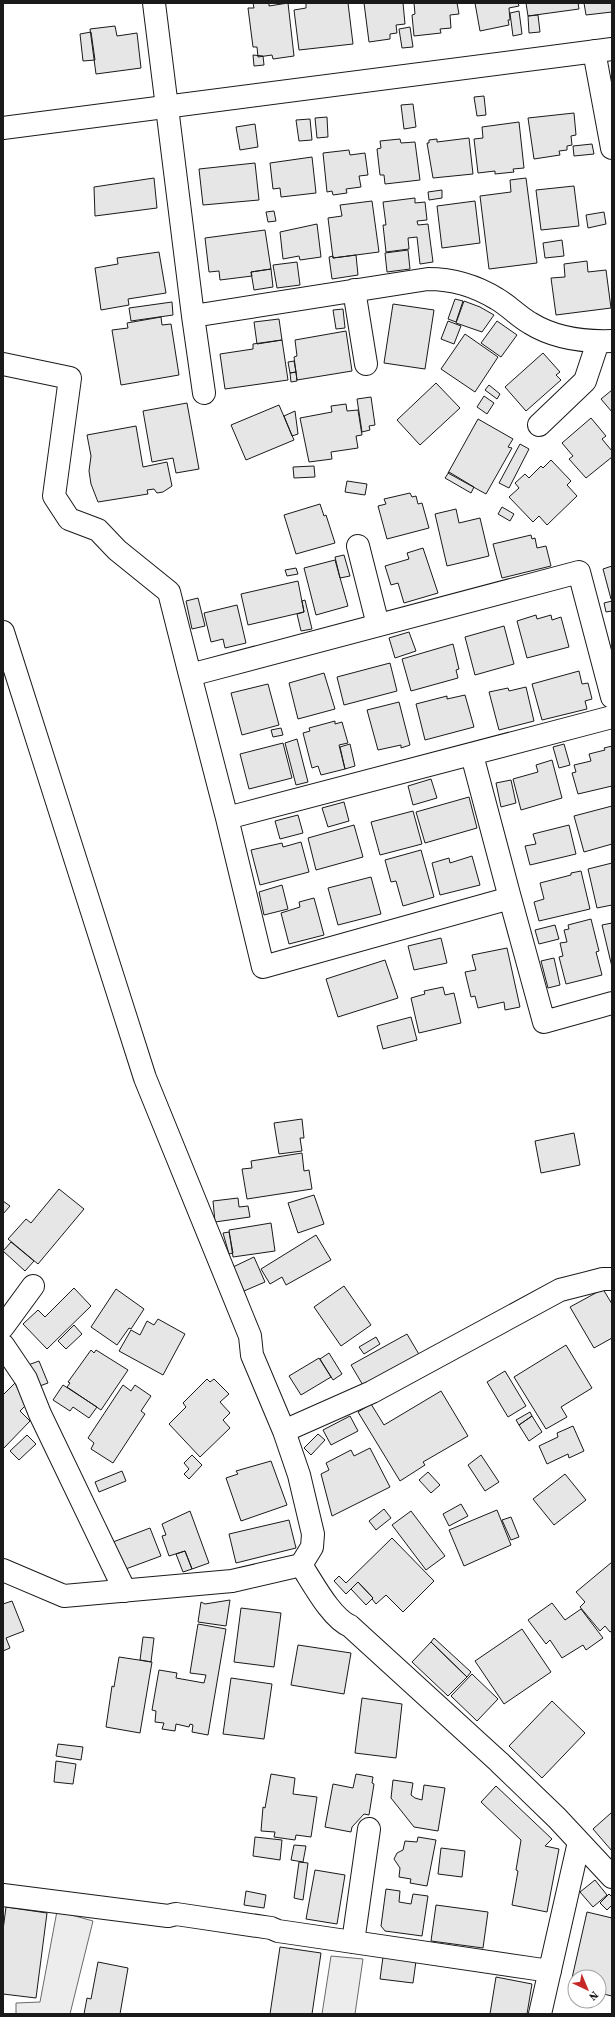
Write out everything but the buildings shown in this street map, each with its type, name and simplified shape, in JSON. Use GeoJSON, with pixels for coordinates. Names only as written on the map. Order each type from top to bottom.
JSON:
{"type":"FeatureCollection","features":[{"type":"Feature","properties":{"kind":"street"},"geometry":{"type":"LineString","coordinates":[[154,3],[204,393]]}},
{"type":"Feature","properties":{"kind":"street"},"geometry":{"type":"LineString","coordinates":[[3,128],[603,50],[612,148]]}},
{"type":"Feature","properties":{"kind":"street"},"geometry":{"type":"LineString","coordinates":[[193,316],[428,279],[447,279],[479,290],[498,300],[530,323],[547,332],[567,338],[605,342],[585,381],[539,425]]}},
{"type":"Feature","properties":{"kind":"street"},"geometry":{"type":"LineString","coordinates":[[354,290],[366,364]]}},
{"type":"Feature","properties":{"kind":"street"},"geometry":{"type":"LineString","coordinates":[[3,364],[70,378],[54,496],[68,519],[98,530],[117,550],[168,592],[228,818],[263,968],[510,898]]}},
{"type":"Feature","properties":{"kind":"street"},"geometry":{"type":"LineString","coordinates":[[358,546],[378,625]]}},
{"type":"Feature","properties":{"kind":"street"},"geometry":{"type":"LineString","coordinates":[[190,674],[579,572],[612,697]]}},
{"type":"Feature","properties":{"kind":"street"},"geometry":{"type":"LineString","coordinates":[[3,632],[145,1078],[250,1336],[252,1355],[284,1431],[299,1475],[313,1534],[312,1547],[301,1565],[232,1581],[64,1596],[3,1570]]}},
{"type":"Feature","properties":{"kind":"street"},"geometry":{"type":"LineString","coordinates":[[228,818],[612,717]]}},
{"type":"Feature","properties":{"kind":"street"},"geometry":{"type":"LineString","coordinates":[[472,755],[544,1022],[612,1003]]}},
{"type":"Feature","properties":{"kind":"street"},"geometry":{"type":"LineString","coordinates":[[284,1431],[372,1392],[560,1290],[602,1279],[612,1279]]}},
{"type":"Feature","properties":{"kind":"street"},"geometry":{"type":"LineString","coordinates":[[3,1327],[33,1286]]}},
{"type":"Feature","properties":{"kind":"street"},"geometry":{"type":"LineString","coordinates":[[3,1345],[26,1379],[40,1414],[125,1591]]}},
{"type":"Feature","properties":{"kind":"street"},"geometry":{"type":"LineString","coordinates":[[301,1565],[330,1609],[344,1624],[350,1626],[499,1762],[612,1877]]}},
{"type":"Feature","properties":{"kind":"street"},"geometry":{"type":"LineString","coordinates":[[353,1942],[369,1829]]}},
{"type":"Feature","properties":{"kind":"street"},"geometry":{"type":"LineString","coordinates":[[540,2014],[579,1842]]}},
{"type":"Feature","properties":{"kind":"street"},"geometry":{"type":"LineString","coordinates":[[3,1895],[168,1916],[184,1916],[271,1928],[278,1931],[550,1972]]}},
{"type":"Feature","properties":{"kind":"shaded area"},"geometry":{"type":"Polygon","coordinates":[[[57,1911],[93,1921],[70,2014],[16,2014],[16,2003],[40,2002],[57,1911]]]}},
{"type":"Feature","properties":{"kind":"shaded area"},"geometry":{"type":"Polygon","coordinates":[[[331,1956],[363,1959],[355,2014],[322,2014],[331,1956]]]}}]}
